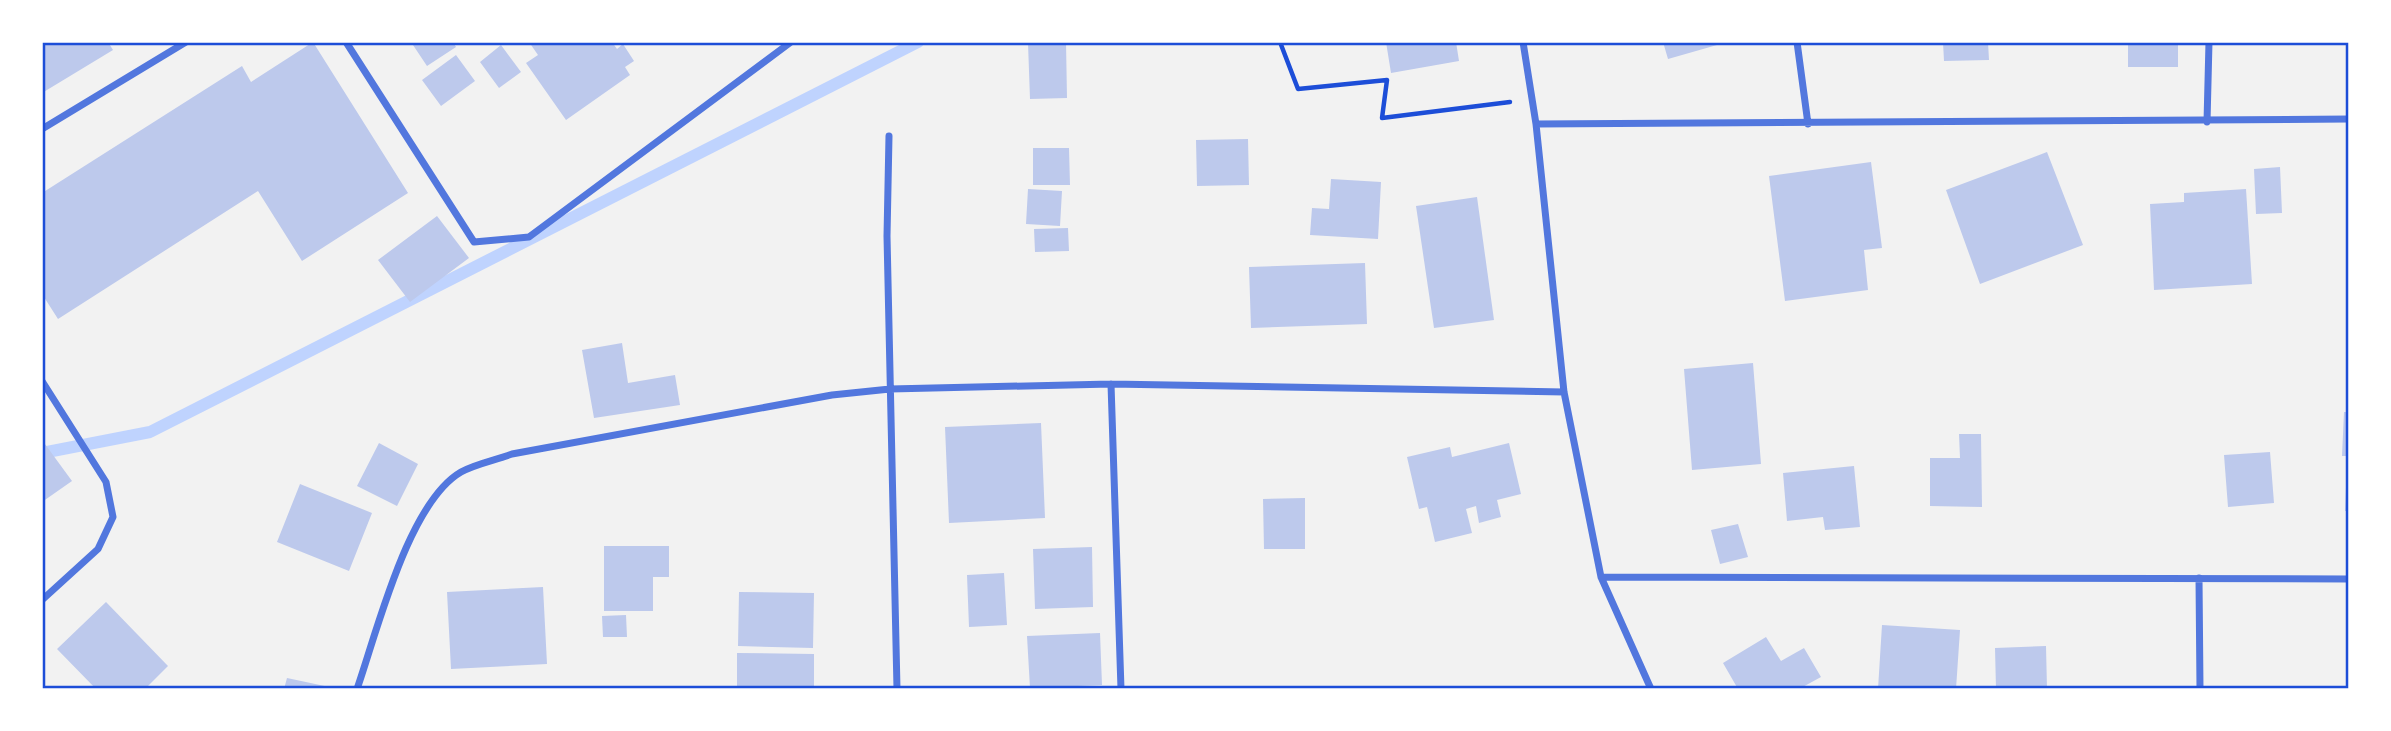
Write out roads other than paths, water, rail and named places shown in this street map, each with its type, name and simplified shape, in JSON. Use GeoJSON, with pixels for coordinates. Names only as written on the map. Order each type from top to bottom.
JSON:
{"type":"FeatureCollection","features":[{"type":"Feature","properties":{"kind":"street"},"geometry":{"type":"LineString","coordinates":[[42,128],[186,42]]}},
{"type":"Feature","properties":{"kind":"street"},"geometry":{"type":"LineString","coordinates":[[346,42],[474,242],[529,237],[791,42]]}},
{"type":"Feature","properties":{"kind":"street"},"geometry":{"type":"LineString","coordinates":[[1523,42],[1536,124],[1564,392],[1601,577],[1651,689]]}},
{"type":"Feature","properties":{"kind":"street"},"geometry":{"type":"LineString","coordinates":[[1797,42],[1808,124]]}},
{"type":"Feature","properties":{"kind":"street"},"geometry":{"type":"LineString","coordinates":[[2207,122],[2209,42]]}},
{"type":"Feature","properties":{"kind":"street"},"geometry":{"type":"LineString","coordinates":[[1536,124],[2207,122],[2349,119]]}},
{"type":"Feature","properties":{"kind":"street"},"geometry":{"type":"LineString","coordinates":[[889,136],[890,389],[897,689]]}},
{"type":"Feature","properties":{"kind":"street"},"geometry":{"type":"LineString","coordinates":[[42,381],[106,482],[113,517],[98,549],[42,600]]}},
{"type":"Feature","properties":{"kind":"street"},"geometry":{"type":"LineString","coordinates":[[357,689],[414,527],[438,491],[461,472],[512,454],[832,395],[890,389],[1111,384],[1564,392]]}},
{"type":"Feature","properties":{"kind":"street"},"geometry":{"type":"LineString","coordinates":[[1111,384],[1121,689]]}},
{"type":"Feature","properties":{"kind":"street"},"geometry":{"type":"LineString","coordinates":[[1601,577],[2349,579]]}},
{"type":"Feature","properties":{"kind":"street"},"geometry":{"type":"LineString","coordinates":[[2199,578],[2200,689]]}},
{"type":"Feature","properties":{"kind":"waterway"},"geometry":{"type":"LineString","coordinates":[[42,453],[150,432],[918,42]]}}]}
